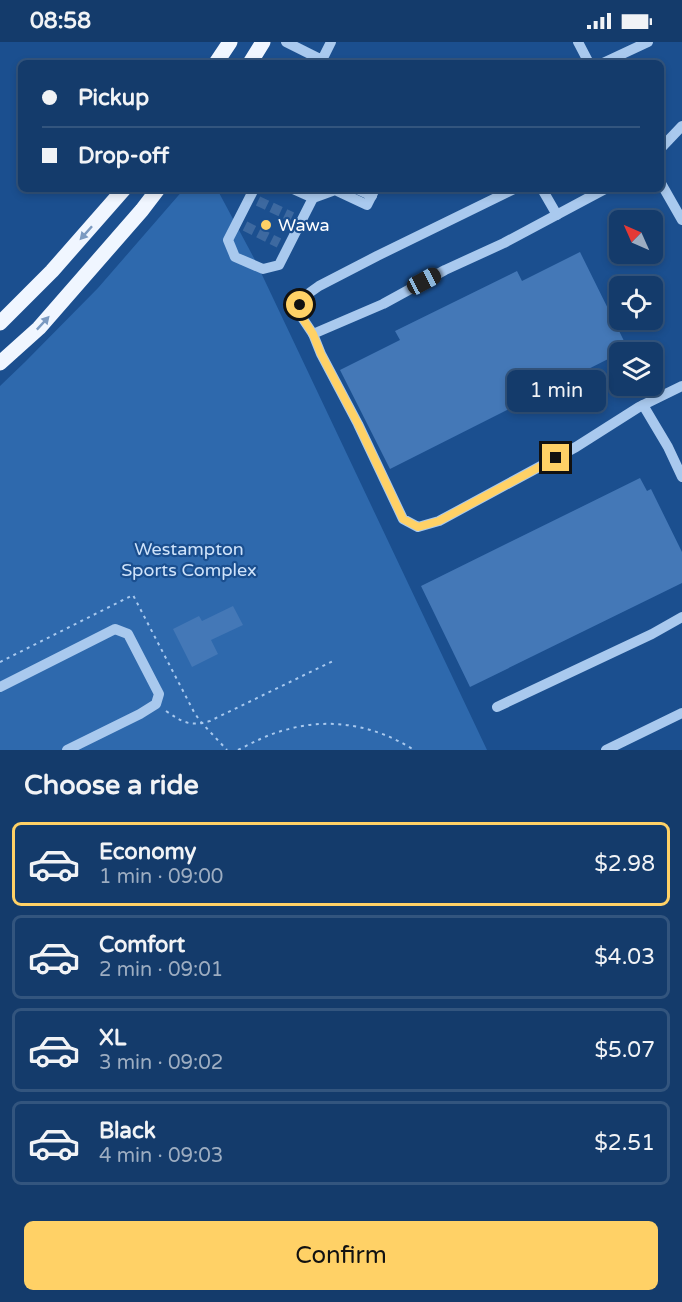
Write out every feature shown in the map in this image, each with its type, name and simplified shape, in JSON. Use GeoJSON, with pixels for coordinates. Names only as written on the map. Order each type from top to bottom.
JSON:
{"type":"FeatureCollection","features":[{"type":"Feature","properties":{"kind":"main road"},"geometry":{"type":"LineString","coordinates":[[218,60],[230,42]]}},
{"type":"Feature","properties":{"kind":"main road"},"geometry":{"type":"LineString","coordinates":[[252,60],[263,42]]}},
{"type":"Feature","properties":{"kind":"main road"},"geometry":{"type":"LineString","coordinates":[[0,323],[52,271],[121,192]]}},
{"type":"Feature","properties":{"kind":"main road"},"geometry":{"type":"LineString","coordinates":[[0,363],[39,328],[156,192]]}},
{"type":"Feature","properties":{"kind":"street"},"geometry":{"type":"LineString","coordinates":[[286,42],[319,60]]}},
{"type":"Feature","properties":{"kind":"street"},"geometry":{"type":"LineString","coordinates":[[324,60],[331,42]]}},
{"type":"Feature","properties":{"kind":"street"},"geometry":{"type":"LineString","coordinates":[[578,42],[587,60]]}},
{"type":"Feature","properties":{"kind":"street"},"geometry":{"type":"LineString","coordinates":[[609,60],[648,42]]}},
{"type":"Feature","properties":{"kind":"street"},"geometry":{"type":"LineString","coordinates":[[664,145],[682,126]]}},
{"type":"Feature","properties":{"kind":"street"},"geometry":{"type":"LineString","coordinates":[[664,188],[682,220]]}},
{"type":"Feature","properties":{"kind":"street"},"geometry":{"type":"LineString","coordinates":[[300,192],[313,198]]}},
{"type":"Feature","properties":{"kind":"street"},"geometry":{"type":"LineString","coordinates":[[254,196],[241,224],[228,240],[235,257],[263,269],[279,265],[284,245],[297,219],[313,198],[330,192]]}},
{"type":"Feature","properties":{"kind":"street"},"geometry":{"type":"LineString","coordinates":[[339,192],[367,205],[373,192]]}},
{"type":"Feature","properties":{"kind":"street"},"geometry":{"type":"LineString","coordinates":[[508,192],[319,286],[305,296],[300,305],[303,319],[313,334],[403,519],[418,527],[439,521],[566,453],[643,405],[682,386]]}},
{"type":"Feature","properties":{"kind":"street"},"geometry":{"type":"LineString","coordinates":[[545,192],[557,215]]}},
{"type":"Feature","properties":{"kind":"street"},"geometry":{"type":"LineString","coordinates":[[313,334],[383,304],[599,192]]}},
{"type":"Feature","properties":{"kind":"street"},"geometry":{"type":"LineString","coordinates":[[643,405],[668,447],[682,477]]}},
{"type":"Feature","properties":{"kind":"street"},"geometry":{"type":"LineString","coordinates":[[497,707],[652,634],[682,617]]}},
{"type":"Feature","properties":{"kind":"street"},"geometry":{"type":"LineString","coordinates":[[0,687],[115,629],[128,634],[159,694],[156,704],[68,750]]}},
{"type":"Feature","properties":{"kind":"street"},"geometry":{"type":"LineString","coordinates":[[606,750],[682,713]]}},
{"type":"Feature","properties":{"kind":"path"},"geometry":{"type":"LineString","coordinates":[[156,704],[188,724],[202,723],[335,660]]}},
{"type":"Feature","properties":{"kind":"path"},"geometry":{"type":"LineString","coordinates":[[238,750],[286,729],[330,724],[355,726],[380,732],[414,750]]}},
{"type":"Feature","properties":{"kind":"green space","name":"Westampton Sports Complex"},"geometry":{"type":"Polygon","coordinates":[[[181,192],[219,192],[255,260],[487,750],[0,750],[0,386],[98,288],[181,192]]]}},
{"type":"Feature","properties":{"kind":"building"},"geometry":{"type":"Polygon","coordinates":[[[580,252],[609,311],[609,330],[619,330],[625,342],[609,342],[609,359],[390,469],[340,370],[400,340],[395,331],[517,271],[522,281],[580,252]]]}},
{"type":"Feature","properties":{"kind":"building"},"geometry":{"type":"Polygon","coordinates":[[[640,478],[647,491],[651,489],[682,552],[682,583],[470,687],[421,586],[640,478]]]}},
{"type":"Feature","properties":{"kind":"building"},"geometry":{"type":"Polygon","coordinates":[[[233,606],[243,625],[211,640],[218,654],[192,667],[173,629],[199,616],[202,621],[233,606]]]}},
{"type":"Feature","properties":{"kind":"tunnel"},"geometry":{"type":"LineString","coordinates":[[258,201],[292,217]]}},
{"type":"Feature","properties":{"kind":"tunnel"},"geometry":{"type":"LineString","coordinates":[[245,226],[279,243]]}},
{"type":"Feature","properties":{"kind":"place","name":"Wawa"},"geometry":{"type":"Point","coordinates":[266,225]}},
{"type":"Feature","properties":{"kind":"route"},"geometry":{"type":"LineString","coordinates":[[300,305],[303,319],[313,334],[403,519],[418,527],[439,521],[556,458]]}}]}
